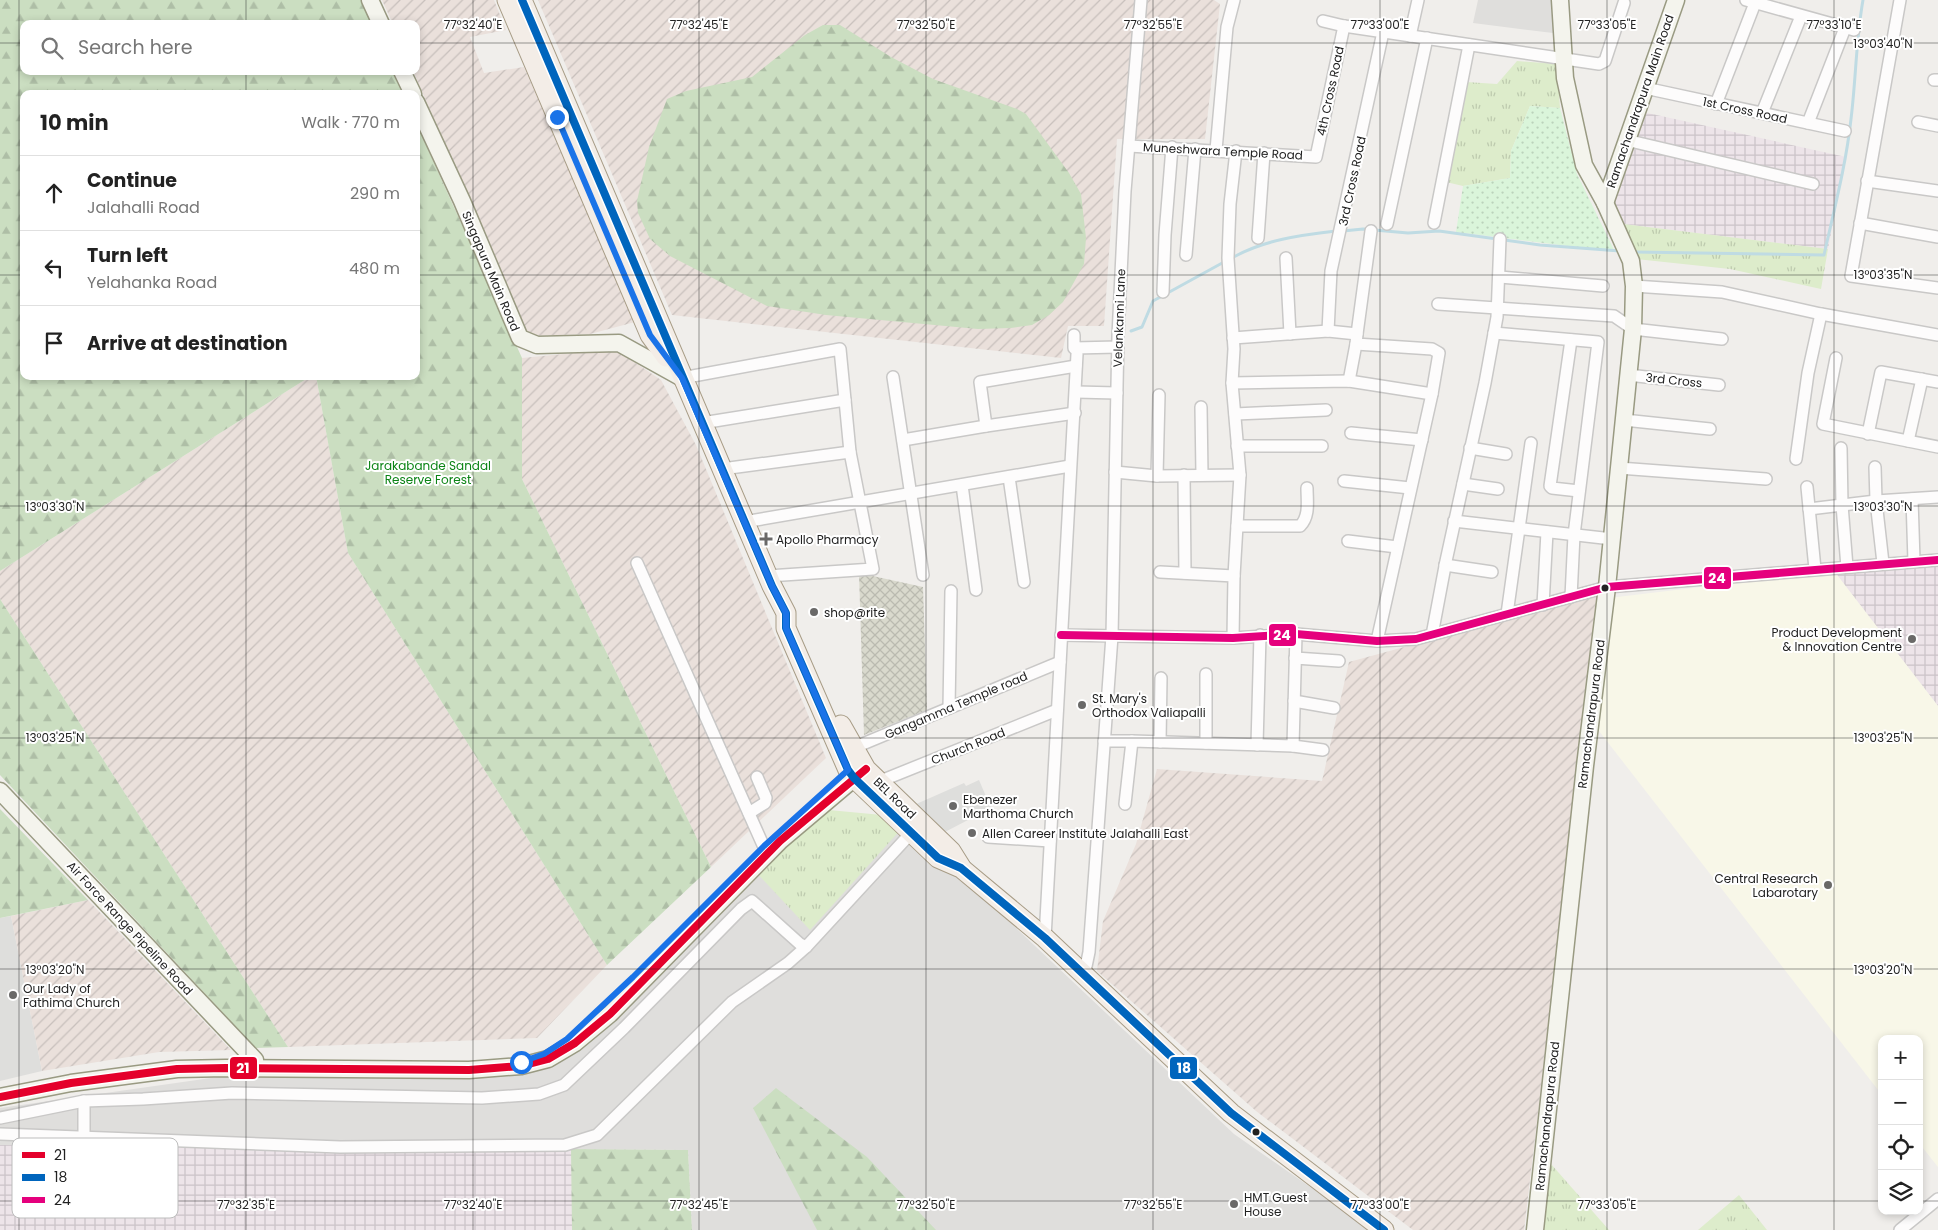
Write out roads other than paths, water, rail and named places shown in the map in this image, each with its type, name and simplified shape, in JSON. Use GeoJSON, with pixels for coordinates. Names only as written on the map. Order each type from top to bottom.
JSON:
{"type":"FeatureCollection","features":[{"type":"Feature","properties":{"kind":"main road"},"geometry":{"type":"LineString","coordinates":[[507,0],[563,114]]}},
{"type":"Feature","properties":{"kind":"main road"},"geometry":{"type":"LineString","coordinates":[[522,0],[563,114]]}},
{"type":"Feature","properties":{"kind":"main road","name":"BEL Road"},"geometry":{"type":"LineString","coordinates":[[563,114],[702,423],[768,576],[786,613],[798,625],[860,768],[910,830],[938,858],[961,868],[1045,938],[1231,1113],[1384,1230]]}},
{"type":"Feature","properties":{"kind":"main road","name":"BEL Road"},"geometry":{"type":"LineString","coordinates":[[860,768],[951,851],[961,868]]}},
{"type":"Feature","properties":{"kind":"street"},"geometry":{"type":"LineString","coordinates":[[370,0],[379,20]]}},
{"type":"Feature","properties":{"kind":"street","name":"Velankanni Lane"},"geometry":{"type":"LineString","coordinates":[[1084,976],[1089,952],[1112,636],[1118,347],[1125,191],[1141,0]]}},
{"type":"Feature","properties":{"kind":"street"},"geometry":{"type":"LineString","coordinates":[[1216,150],[1227,27],[1234,0]]}},
{"type":"Feature","properties":{"kind":"street"},"geometry":{"type":"LineString","coordinates":[[1410,36],[1418,0]]}},
{"type":"Feature","properties":{"kind":"street","name":"Ramachandrapura Road"},"geometry":{"type":"LineString","coordinates":[[1535,1230],[1583,786],[1607,587],[1633,329],[1634,286],[1631,261],[1605,202],[1584,165],[1566,78],[1560,0]]}},
{"type":"Feature","properties":{"kind":"street","name":"Ramachandrapura Main Road"},"geometry":{"type":"LineString","coordinates":[[1605,202],[1676,0]]}},
{"type":"Feature","properties":{"kind":"street"},"geometry":{"type":"LineString","coordinates":[[1900,0],[1850,276],[1938,288]]}},
{"type":"Feature","properties":{"kind":"street"},"geometry":{"type":"LineString","coordinates":[[1716,104],[1751,1],[1850,29],[1808,123]]}},
{"type":"Feature","properties":{"kind":"street"},"geometry":{"type":"LineString","coordinates":[[1323,21],[1344,26],[1469,45],[1603,63],[1624,3]]}},
{"type":"Feature","properties":{"kind":"street"},"geometry":{"type":"LineString","coordinates":[[1762,113],[1801,16]]}},
{"type":"Feature","properties":{"kind":"street","name":"4th Cross Road"},"geometry":{"type":"LineString","coordinates":[[1316,156],[1344,26]]}},
{"type":"Feature","properties":{"kind":"street","name":"3rd Cross Road"},"geometry":{"type":"LineString","coordinates":[[1328,331],[1331,271],[1383,32]]}},
{"type":"Feature","properties":{"kind":"street"},"geometry":{"type":"LineString","coordinates":[[1387,224],[1427,38]]}},
{"type":"Feature","properties":{"kind":"street"},"geometry":{"type":"LineString","coordinates":[[1434,223],[1469,45]]}},
{"type":"Feature","properties":{"kind":"street"},"geometry":{"type":"LineString","coordinates":[[404,75],[411,90]]}},
{"type":"Feature","properties":{"kind":"street","name":"1st Cross Road"},"geometry":{"type":"LineString","coordinates":[[1645,88],[1845,131]]}},
{"type":"Feature","properties":{"kind":"street","name":"Singapura Main Road"},"geometry":{"type":"LineString","coordinates":[[420,111],[462,201],[520,338],[537,345],[619,342],[682,378]]}},
{"type":"Feature","properties":{"kind":"street"},"geometry":{"type":"LineString","coordinates":[[1918,122],[1938,126]]}},
{"type":"Feature","properties":{"kind":"street"},"geometry":{"type":"LineString","coordinates":[[1626,140],[1813,184]]}},
{"type":"Feature","properties":{"kind":"street","name":"Muneshwara Temple Road"},"geometry":{"type":"LineString","coordinates":[[1129,146],[1195,148],[1316,156]]}},
{"type":"Feature","properties":{"kind":"street"},"geometry":{"type":"LineString","coordinates":[[1163,292],[1165,235],[1172,147]]}},
{"type":"Feature","properties":{"kind":"street"},"geometry":{"type":"LineString","coordinates":[[1186,255],[1195,148]]}},
{"type":"Feature","properties":{"kind":"street"},"geometry":{"type":"LineString","coordinates":[[1233,638],[1234,576],[1240,475],[1232,383],[1234,338],[1228,258],[1230,204],[1236,151]]}},
{"type":"Feature","properties":{"kind":"street"},"geometry":{"type":"LineString","coordinates":[[1258,238],[1264,153]]}},
{"type":"Feature","properties":{"kind":"street"},"geometry":{"type":"LineString","coordinates":[[1867,180],[1938,191]]}},
{"type":"Feature","properties":{"kind":"street"},"geometry":{"type":"LineString","coordinates":[[1860,223],[1938,237]]}},
{"type":"Feature","properties":{"kind":"street"},"geometry":{"type":"LineString","coordinates":[[1349,381],[1370,230]]}},
{"type":"Feature","properties":{"kind":"street"},"geometry":{"type":"LineString","coordinates":[[1432,635],[1494,333],[1500,277],[1500,239]]}},
{"type":"Feature","properties":{"kind":"street"},"geometry":{"type":"LineString","coordinates":[[1286,258],[1290,334]]}},
{"type":"Feature","properties":{"kind":"street"},"geometry":{"type":"LineString","coordinates":[[1500,277],[1603,286]]}},
{"type":"Feature","properties":{"kind":"street"},"geometry":{"type":"LineString","coordinates":[[1634,286],[1722,292],[1822,314],[1938,335]]}},
{"type":"Feature","properties":{"kind":"street"},"geometry":{"type":"LineString","coordinates":[[1438,304],[1614,316],[1633,329],[1722,338]]}},
{"type":"Feature","properties":{"kind":"street"},"geometry":{"type":"LineString","coordinates":[[1796,459],[1808,373],[1822,314]]}},
{"type":"Feature","properties":{"kind":"street"},"geometry":{"type":"LineString","coordinates":[[1234,338],[1328,331],[1356,339],[1436,350],[1439,356],[1377,641]]}},
{"type":"Feature","properties":{"kind":"street"},"geometry":{"type":"LineString","coordinates":[[1494,333],[1598,342],[1574,534],[1571,597]]}},
{"type":"Feature","properties":{"kind":"street"},"geometry":{"type":"LineString","coordinates":[[1074,335],[1074,348],[1118,347]]}},
{"type":"Feature","properties":{"kind":"street"},"geometry":{"type":"LineString","coordinates":[[1571,340],[1550,486],[1552,488],[1579,491]]}},
{"type":"Feature","properties":{"kind":"street"},"geometry":{"type":"LineString","coordinates":[[682,378],[840,349],[850,452],[873,570],[768,576]]}},
{"type":"Feature","properties":{"kind":"street"},"geometry":{"type":"LineString","coordinates":[[1045,938],[1077,354]]}},
{"type":"Feature","properties":{"kind":"street"},"geometry":{"type":"LineString","coordinates":[[1836,358],[1823,424],[1938,447]]}},
{"type":"Feature","properties":{"kind":"street"},"geometry":{"type":"LineString","coordinates":[[986,426],[980,382],[1076,366]]}},
{"type":"Feature","properties":{"kind":"street"},"geometry":{"type":"LineString","coordinates":[[1868,434],[1881,372],[1938,382]]}},
{"type":"Feature","properties":{"kind":"street","name":"3rd Cross"},"geometry":{"type":"LineString","coordinates":[[1628,375],[1719,385]]}},
{"type":"Feature","properties":{"kind":"street"},"geometry":{"type":"LineString","coordinates":[[893,377],[923,575]]}},
{"type":"Feature","properties":{"kind":"street"},"geometry":{"type":"LineString","coordinates":[[1908,441],[1922,379]]}},
{"type":"Feature","properties":{"kind":"street"},"geometry":{"type":"LineString","coordinates":[[1232,383],[1349,381],[1432,394]]}},
{"type":"Feature","properties":{"kind":"street"},"geometry":{"type":"LineString","coordinates":[[1076,392],[1117,393]]}},
{"type":"Feature","properties":{"kind":"street"},"geometry":{"type":"LineString","coordinates":[[1156,476],[1159,395]]}},
{"type":"Feature","properties":{"kind":"street"},"geometry":{"type":"LineString","coordinates":[[702,423],[845,400]]}},
{"type":"Feature","properties":{"kind":"street"},"geometry":{"type":"LineString","coordinates":[[1201,406],[1202,475]]}},
{"type":"Feature","properties":{"kind":"street"},"geometry":{"type":"LineString","coordinates":[[1235,414],[1326,410]]}},
{"type":"Feature","properties":{"kind":"street"},"geometry":{"type":"LineString","coordinates":[[903,440],[1074,413]]}},
{"type":"Feature","properties":{"kind":"street"},"geometry":{"type":"LineString","coordinates":[[1624,420],[1710,429]]}},
{"type":"Feature","properties":{"kind":"street"},"geometry":{"type":"LineString","coordinates":[[1352,433],[1422,440]]}},
{"type":"Feature","properties":{"kind":"street"},"geometry":{"type":"LineString","coordinates":[[1507,614],[1531,442]]}},
{"type":"Feature","properties":{"kind":"street"},"geometry":{"type":"LineString","coordinates":[[1237,446],[1322,446]]}},
{"type":"Feature","properties":{"kind":"street"},"geometry":{"type":"LineString","coordinates":[[1470,448],[1506,454]]}},
{"type":"Feature","properties":{"kind":"street"},"geometry":{"type":"LineString","coordinates":[[1841,448],[1842,505],[1847,567]]}},
{"type":"Feature","properties":{"kind":"street"},"geometry":{"type":"LineString","coordinates":[[722,469],[850,452]]}},
{"type":"Feature","properties":{"kind":"street"},"geometry":{"type":"LineString","coordinates":[[744,522],[1070,466]]}},
{"type":"Feature","properties":{"kind":"street"},"geometry":{"type":"LineString","coordinates":[[1874,467],[1883,563]]}},
{"type":"Feature","properties":{"kind":"street"},"geometry":{"type":"LineString","coordinates":[[1619,468],[1766,479]]}},
{"type":"Feature","properties":{"kind":"street"},"geometry":{"type":"LineString","coordinates":[[1115,472],[1156,476],[1240,475]]}},
{"type":"Feature","properties":{"kind":"street"},"geometry":{"type":"LineString","coordinates":[[1184,475],[1185,573]]}},
{"type":"Feature","properties":{"kind":"street"},"geometry":{"type":"LineString","coordinates":[[1009,477],[1024,582]]}},
{"type":"Feature","properties":{"kind":"street"},"geometry":{"type":"LineString","coordinates":[[1344,481],[1410,488]]}},
{"type":"Feature","properties":{"kind":"street"},"geometry":{"type":"LineString","coordinates":[[1463,484],[1498,488]]}},
{"type":"Feature","properties":{"kind":"street"},"geometry":{"type":"LineString","coordinates":[[962,485],[976,590]]}},
{"type":"Feature","properties":{"kind":"street"},"geometry":{"type":"LineString","coordinates":[[1807,487],[1815,570]]}},
{"type":"Feature","properties":{"kind":"street"},"geometry":{"type":"LineString","coordinates":[[1237,526],[1300,526],[1304,522],[1307,513],[1308,488]]}},
{"type":"Feature","properties":{"kind":"street"},"geometry":{"type":"LineString","coordinates":[[1809,509],[1876,501],[1938,497]]}},
{"type":"Feature","properties":{"kind":"street"},"geometry":{"type":"LineString","coordinates":[[1912,499],[1914,561]]}},
{"type":"Feature","properties":{"kind":"street"},"geometry":{"type":"LineString","coordinates":[[1454,521],[1612,539]]}},
{"type":"Feature","properties":{"kind":"street"},"geometry":{"type":"LineString","coordinates":[[1543,605],[1547,532]]}},
{"type":"Feature","properties":{"kind":"street"},"geometry":{"type":"LineString","coordinates":[[1348,541],[1397,546]]}},
{"type":"Feature","properties":{"kind":"street"},"geometry":{"type":"LineString","coordinates":[[1061,635],[1233,638],[1296,634],[1377,641],[1416,639],[1607,587],[1938,560]]}},
{"type":"Feature","properties":{"kind":"street"},"geometry":{"type":"LineString","coordinates":[[637,563],[764,846]]}},
{"type":"Feature","properties":{"kind":"street"},"geometry":{"type":"LineString","coordinates":[[1445,565],[1492,572]]}},
{"type":"Feature","properties":{"kind":"street"},"geometry":{"type":"LineString","coordinates":[[1160,572],[1234,576]]}},
{"type":"Feature","properties":{"kind":"street"},"geometry":{"type":"LineString","coordinates":[[949,708],[951,591]]}},
{"type":"Feature","properties":{"kind":"street"},"geometry":{"type":"LineString","coordinates":[[1293,746],[1296,634]]}},
{"type":"Feature","properties":{"kind":"street"},"geometry":{"type":"LineString","coordinates":[[1256,745],[1260,636]]}},
{"type":"Feature","properties":{"kind":"street"},"geometry":{"type":"LineString","coordinates":[[1295,658],[1339,662]]}},
{"type":"Feature","properties":{"kind":"street","name":"Gangamma Temple road"},"geometry":{"type":"LineString","coordinates":[[860,768],[949,708],[1060,662]]}},
{"type":"Feature","properties":{"kind":"street"},"geometry":{"type":"LineString","coordinates":[[1206,674],[1206,744]]}},
{"type":"Feature","properties":{"kind":"street"},"geometry":{"type":"LineString","coordinates":[[1160,742],[1161,678]]}},
{"type":"Feature","properties":{"kind":"street"},"geometry":{"type":"LineString","coordinates":[[1294,701],[1334,708]]}},
{"type":"Feature","properties":{"kind":"street","name":"Church Road"},"geometry":{"type":"LineString","coordinates":[[860,768],[1057,710]]}},
{"type":"Feature","properties":{"kind":"street"},"geometry":{"type":"LineString","coordinates":[[1104,741],[1293,746],[1323,750]]}},
{"type":"Feature","properties":{"kind":"street"},"geometry":{"type":"LineString","coordinates":[[1125,804],[1132,742]]}},
{"type":"Feature","properties":{"kind":"street"},"geometry":{"type":"LineString","coordinates":[[0,1097],[71,1083],[177,1069],[256,1064],[472,1066],[521,1062],[544,1054],[567,1039],[620,990],[764,846],[860,768]]}},
{"type":"Feature","properties":{"kind":"street"},"geometry":{"type":"LineString","coordinates":[[0,1088],[128,1066],[186,1059],[224,1058],[256,1064],[469,1070],[521,1066],[548,1059],[575,1043],[610,1014],[780,841],[860,768]]}},
{"type":"Feature","properties":{"kind":"street"},"geometry":{"type":"LineString","coordinates":[[749,813],[765,804],[766,798],[757,777]]}},
{"type":"Feature","properties":{"kind":"street","name":"Air Force Range Pipeline Road"},"geometry":{"type":"LineString","coordinates":[[0,791],[256,1064]]}},
{"type":"Feature","properties":{"kind":"street"},"geometry":{"type":"LineString","coordinates":[[178,1141],[340,1147],[565,1145],[597,1135],[732,1002],[788,963],[910,830]]}},
{"type":"Feature","properties":{"kind":"street"},"geometry":{"type":"LineString","coordinates":[[988,837],[1050,841]]}},
{"type":"Feature","properties":{"kind":"street"},"geometry":{"type":"LineString","coordinates":[[0,1118],[84,1101],[232,1093],[482,1098],[539,1094],[564,1085],[624,1028],[741,909],[752,901],[801,948]]}},
{"type":"Feature","properties":{"kind":"street"},"geometry":{"type":"LineString","coordinates":[[780,962],[789,952],[801,948]]}},
{"type":"Feature","properties":{"kind":"street"},"geometry":{"type":"LineString","coordinates":[[84,1101],[84,1137]]}},
{"type":"Feature","properties":{"kind":"street"},"geometry":{"type":"LineString","coordinates":[[0,1134],[110,1138]]}},
{"type":"Feature","properties":{"kind":"street"},"geometry":{"type":"LineString","coordinates":[[1900,1230],[1938,1198]]}},
{"type":"Feature","properties":{"kind":"waterway"},"geometry":{"type":"LineString","coordinates":[[1634,252],[1824,255],[1849,136],[1863,0]]}},
{"type":"Feature","properties":{"kind":"waterway"},"geometry":{"type":"LineString","coordinates":[[1343,231],[1363,229],[1408,233],[1439,231],[1540,245],[1620,251]]}},
{"type":"Feature","properties":{"kind":"waterway"},"geometry":{"type":"LineString","coordinates":[[1232,258],[1269,243],[1336,231]]}},
{"type":"Feature","properties":{"kind":"waterway"},"geometry":{"type":"LineString","coordinates":[[1131,331],[1142,327],[1153,301],[1224,262]]}},
{"type":"Feature","properties":{"kind":"place","name":"Apollo Pharmacy"},"geometry":{"type":"Point","coordinates":[766,539]}},
{"type":"Feature","properties":{"kind":"place","name":"shop@rite"},"geometry":{"type":"Point","coordinates":[814,612]}},
{"type":"Feature","properties":{"kind":"place","name":"Product Development & Innovation Centre"},"geometry":{"type":"Point","coordinates":[1912,639]}},
{"type":"Feature","properties":{"kind":"place","name":"St. Mary's Orthodox Valiapalli"},"geometry":{"type":"Point","coordinates":[1082,705]}},
{"type":"Feature","properties":{"kind":"place","name":"Ebenezer Marthoma Church"},"geometry":{"type":"Point","coordinates":[953,806]}},
{"type":"Feature","properties":{"kind":"place","name":"Allen Career Institute Jalahalli East"},"geometry":{"type":"Point","coordinates":[972,833]}},
{"type":"Feature","properties":{"kind":"place","name":"Central Research Labarotary"},"geometry":{"type":"Point","coordinates":[1828,885]}},
{"type":"Feature","properties":{"kind":"place","name":"Our Lady of Fathima Church"},"geometry":{"type":"Point","coordinates":[13,995]}},
{"type":"Feature","properties":{"kind":"place","name":"HMT Guest House"},"geometry":{"type":"Point","coordinates":[1234,1204]}},
{"type":"Feature","properties":{"kind":"park label","name":"Jarakabande Sandal Reserve Forest"},"geometry":{"type":"Point","coordinates":[428,472]}}]}
